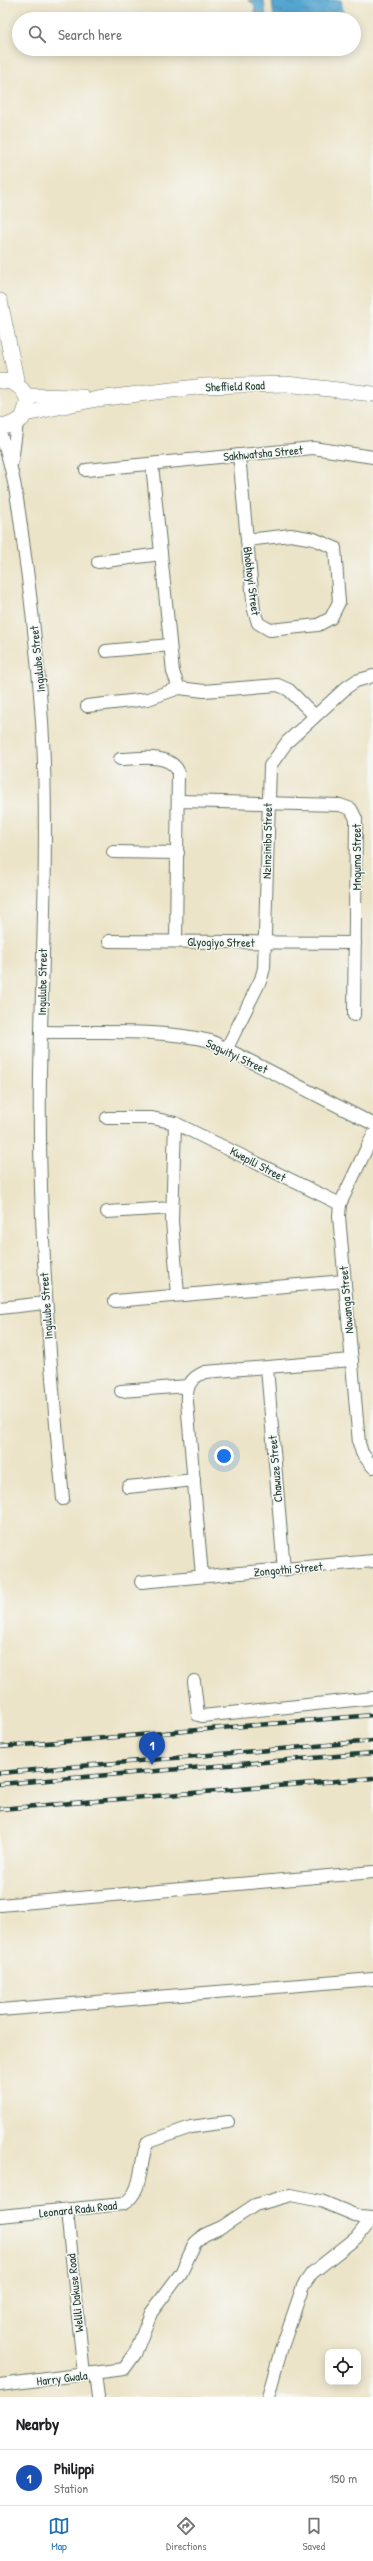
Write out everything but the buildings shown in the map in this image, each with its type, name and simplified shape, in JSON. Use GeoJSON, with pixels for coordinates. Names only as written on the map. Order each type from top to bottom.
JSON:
{"type":"FeatureCollection","features":[{"type":"Feature","properties":{"kind":"street"},"geometry":{"type":"LineString","coordinates":[[0,301],[17,384],[26,396],[21,418]]}},
{"type":"Feature","properties":{"kind":"street"},"geometry":{"type":"LineString","coordinates":[[0,381],[17,384]]}},
{"type":"Feature","properties":{"kind":"street","name":"Sheffield Road"},"geometry":{"type":"LineString","coordinates":[[0,426],[7,426],[21,418],[97,399],[205,386],[286,384],[373,394]]}},
{"type":"Feature","properties":{"kind":"street","name":"Sheffield Road"},"geometry":{"type":"LineString","coordinates":[[26,396],[97,399]]}},
{"type":"Feature","properties":{"kind":"street","name":"Ingulube Street"},"geometry":{"type":"LineString","coordinates":[[12,467],[21,418]]}},
{"type":"Feature","properties":{"kind":"street","name":"Ingulube Street"},"geometry":{"type":"LineString","coordinates":[[0,433],[12,467],[36,638],[41,698],[44,818],[39,1176],[45,1303],[63,1499]]}},
{"type":"Feature","properties":{"kind":"street","name":"Sakhwatsha Street"},"geometry":{"type":"LineString","coordinates":[[86,470],[313,448],[373,457]]}},
{"type":"Feature","properties":{"kind":"street","name":"Bhobhoyi Street"},"geometry":{"type":"LineString","coordinates":[[239,454],[247,540],[254,610],[258,623],[270,630],[318,625],[331,618],[339,602],[334,548],[314,539],[291,535],[247,540]]}},
{"type":"Feature","properties":{"kind":"street"},"geometry":{"type":"LineString","coordinates":[[152,464],[170,645],[174,678],[178,688]]}},
{"type":"Feature","properties":{"kind":"street"},"geometry":{"type":"LineString","coordinates":[[98,562],[161,554]]}},
{"type":"Feature","properties":{"kind":"street"},"geometry":{"type":"LineString","coordinates":[[106,651],[170,645]]}},
{"type":"Feature","properties":{"kind":"street","name":"Nzinziniba Street"},"geometry":{"type":"LineString","coordinates":[[227,1048],[261,979],[266,943],[268,773],[274,759],[315,716],[347,687],[356,681],[373,676]]}},
{"type":"Feature","properties":{"kind":"street"},"geometry":{"type":"LineString","coordinates":[[88,706],[148,700],[178,688],[204,691],[278,685],[289,690],[315,716]]}},
{"type":"Feature","properties":{"kind":"street","name":"Glyogiyo Street"},"geometry":{"type":"LineString","coordinates":[[120,759],[160,759],[170,762],[178,771],[176,941]]}},
{"type":"Feature","properties":{"kind":"street"},"geometry":{"type":"LineString","coordinates":[[178,801],[268,804]]}},
{"type":"Feature","properties":{"kind":"street","name":"Mnquma Street"},"geometry":{"type":"LineString","coordinates":[[268,804],[340,805],[352,809],[356,819],[356,943],[354,1015]]}},
{"type":"Feature","properties":{"kind":"street"},"geometry":{"type":"LineString","coordinates":[[113,852],[178,853]]}},
{"type":"Feature","properties":{"kind":"street","name":"Glyogiyo Street"},"geometry":{"type":"LineString","coordinates":[[109,940],[266,943]]}},
{"type":"Feature","properties":{"kind":"street"},"geometry":{"type":"LineString","coordinates":[[266,943],[356,943]]}},
{"type":"Feature","properties":{"kind":"street","name":"Sagwityi Street"},"geometry":{"type":"LineString","coordinates":[[41,1032],[187,1036],[227,1048],[373,1124]]}},
{"type":"Feature","properties":{"kind":"street","name":"Kwepili Street"},"geometry":{"type":"LineString","coordinates":[[108,1118],[152,1118],[175,1123],[340,1204]]}},
{"type":"Feature","properties":{"kind":"street"},"geometry":{"type":"LineString","coordinates":[[175,1123],[172,1208],[178,1295]]}},
{"type":"Feature","properties":{"kind":"street","name":"Nowanga Street"},"geometry":{"type":"LineString","coordinates":[[373,1135],[340,1204],[340,1229],[344,1281],[359,1443],[362,1453],[373,1467]]}},
{"type":"Feature","properties":{"kind":"street"},"geometry":{"type":"LineString","coordinates":[[107,1212],[172,1208]]}},
{"type":"Feature","properties":{"kind":"street"},"geometry":{"type":"LineString","coordinates":[[115,1301],[344,1281]]}},
{"type":"Feature","properties":{"kind":"street"},"geometry":{"type":"LineString","coordinates":[[0,1308],[45,1303]]}},
{"type":"Feature","properties":{"kind":"street"},"geometry":{"type":"LineString","coordinates":[[202,1576],[187,1402],[188,1386],[197,1375],[205,1372],[352,1360]]}},
{"type":"Feature","properties":{"kind":"street","name":"Chawuze Street"},"geometry":{"type":"LineString","coordinates":[[267,1368],[284,1570]]}},
{"type":"Feature","properties":{"kind":"street"},"geometry":{"type":"LineString","coordinates":[[121,1391],[188,1386]]}},
{"type":"Feature","properties":{"kind":"street"},"geometry":{"type":"LineString","coordinates":[[128,1487],[194,1480]]}},
{"type":"Feature","properties":{"kind":"street","name":"Zongothi Street"},"geometry":{"type":"LineString","coordinates":[[141,1582],[373,1561]]}},
{"type":"Feature","properties":{"kind":"street"},"geometry":{"type":"LineString","coordinates":[[194,1681],[196,1709],[198,1715],[202,1716],[373,1698]]}},
{"type":"Feature","properties":{"kind":"street"},"geometry":{"type":"LineString","coordinates":[[0,1905],[373,1872]]}},
{"type":"Feature","properties":{"kind":"street"},"geometry":{"type":"LineString","coordinates":[[0,2010],[373,1979]]}},
{"type":"Feature","properties":{"kind":"street","name":"Leonard Radu Road"},"geometry":{"type":"LineString","coordinates":[[0,2216],[114,2206],[130,2200],[136,2189],[148,2142],[192,2127],[228,2122]]}},
{"type":"Feature","properties":{"kind":"street","name":"Harry Gwala"},"geometry":{"type":"LineString","coordinates":[[0,2385],[89,2375],[124,2369],[134,2354],[151,2313],[181,2273],[195,2243],[204,2235],[222,2227],[255,2205],[291,2195],[321,2201],[360,2218],[373,2218]]}},
{"type":"Feature","properties":{"kind":"street","name":"Welili Dakuse Road"},"geometry":{"type":"LineString","coordinates":[[66,2211],[89,2375],[98,2397]]}},
{"type":"Feature","properties":{"kind":"street"},"geometry":{"type":"LineString","coordinates":[[268,2397],[280,2353],[302,2286],[312,2273],[356,2238],[373,2218]]}},
{"type":"Feature","properties":{"kind":"water"},"geometry":{"type":"Polygon","coordinates":[[[248,0],[264,0],[265,12],[254,12],[255,5],[248,0]]]}},
{"type":"Feature","properties":{"kind":"water"},"geometry":{"type":"Polygon","coordinates":[[[272,0],[341,0],[343,12],[273,12],[272,0]]]}},
{"type":"Feature","properties":{"kind":"railway"},"geometry":{"type":"LineString","coordinates":[[0,1747],[373,1715]]}},
{"type":"Feature","properties":{"kind":"railway"},"geometry":{"type":"LineString","coordinates":[[0,1773],[373,1741]]}},
{"type":"Feature","properties":{"kind":"railway"},"geometry":{"type":"LineString","coordinates":[[0,1784],[373,1753]]}},
{"type":"Feature","properties":{"kind":"railway"},"geometry":{"type":"LineString","coordinates":[[0,1809],[373,1778]]}},
{"type":"Feature","properties":{"kind":"place","name":"Philippi"},"geometry":{"type":"Point","coordinates":[152,1765]}}]}
